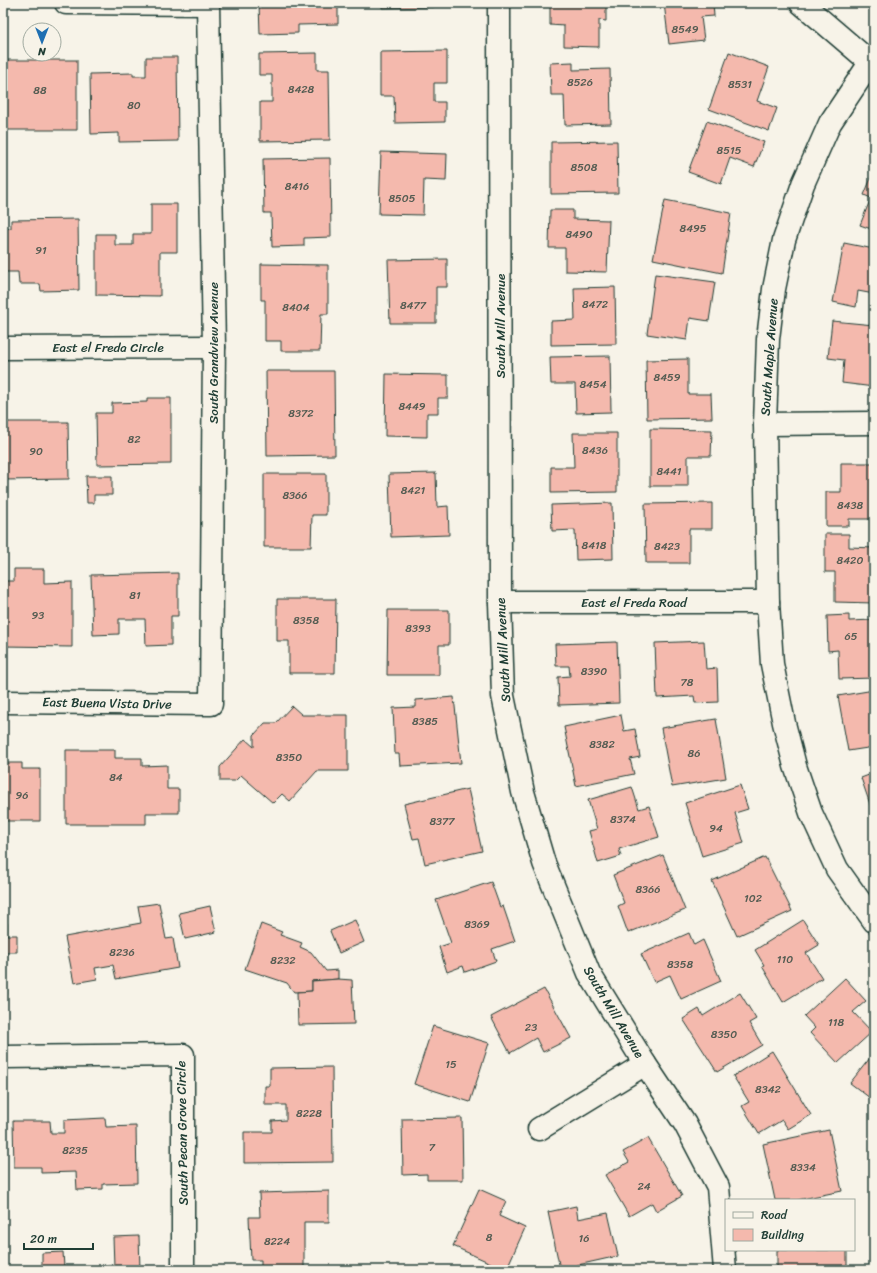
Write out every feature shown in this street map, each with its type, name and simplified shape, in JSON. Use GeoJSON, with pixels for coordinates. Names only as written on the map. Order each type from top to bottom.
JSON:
{"type":"FeatureCollection","features":[{"type":"Feature","properties":{"kind":"street"},"geometry":{"type":"LineString","coordinates":[[66,3],[208,4]]}},
{"type":"Feature","properties":{"kind":"street","name":"South Mill Avenue"},"geometry":{"type":"LineString","coordinates":[[499,3],[500,602],[503,696],[523,792],[544,863],[589,973],[645,1064],[685,1124],[718,1187],[725,1270]]}},
{"type":"Feature","properties":{"kind":"street","name":"South Maple Avenue"},"geometry":{"type":"LineString","coordinates":[[801,3],[872,59],[830,123],[803,184],[784,240],[774,289],[768,339],[765,424],[768,602],[772,664],[795,766],[811,813],[837,868],[874,921]]}},
{"type":"Feature","properties":{"kind":"street","name":"South Grandview Avenue"},"geometry":{"type":"LineString","coordinates":[[208,4],[214,347],[211,704]]}},
{"type":"Feature","properties":{"kind":"street","name":"East el Freda Circle"},"geometry":{"type":"LineString","coordinates":[[3,348],[214,347]]}},
{"type":"Feature","properties":{"kind":"street"},"geometry":{"type":"LineString","coordinates":[[765,424],[874,423]]}},
{"type":"Feature","properties":{"kind":"street","name":"East el Freda Road"},"geometry":{"type":"LineString","coordinates":[[500,602],[768,602]]}},
{"type":"Feature","properties":{"kind":"street","name":"East Buena Vista Drive"},"geometry":{"type":"LineString","coordinates":[[3,702],[211,704]]}},
{"type":"Feature","properties":{"kind":"street","name":"South Pecan Grove Circle"},"geometry":{"type":"LineString","coordinates":[[3,1057],[183,1055],[183,1270]]}},
{"type":"Feature","properties":{"kind":"street"},"geometry":{"type":"LineString","coordinates":[[539,1129],[645,1064]]}},
{"type":"Feature","properties":{"kind":"building"},"geometry":{"type":"Polygon","coordinates":[[[259,3],[338,3],[338,24],[298,25],[298,33],[260,34],[259,3]]]}},
{"type":"Feature","properties":{"kind":"building"},"geometry":{"type":"Polygon","coordinates":[[[382,3],[434,3],[434,7],[382,8],[382,3]]]}},
{"type":"Feature","properties":{"kind":"building"},"geometry":{"type":"Polygon","coordinates":[[[550,3],[606,3],[606,21],[599,20],[599,47],[564,46],[564,26],[550,25],[550,3]]]}},
{"type":"Feature","properties":{"kind":"building"},"geometry":{"type":"Polygon","coordinates":[[[664,3],[713,3],[714,16],[701,17],[704,40],[669,44],[664,3]]]}},
{"type":"Feature","properties":{"kind":"building"},"geometry":{"type":"Polygon","coordinates":[[[447,51],[447,83],[434,83],[434,102],[445,102],[445,122],[395,123],[394,96],[380,96],[380,52],[447,51]]]}},
{"type":"Feature","properties":{"kind":"building"},"geometry":{"type":"Polygon","coordinates":[[[729,52],[769,67],[757,101],[777,108],[769,131],[709,109],[729,52]]]}},
{"type":"Feature","properties":{"kind":"building"},"geometry":{"type":"Polygon","coordinates":[[[317,53],[317,70],[329,70],[330,140],[260,141],[260,102],[272,102],[272,75],[259,75],[259,54],[317,53]]]}},
{"type":"Feature","properties":{"kind":"building"},"geometry":{"type":"Polygon","coordinates":[[[146,57],[177,57],[178,141],[119,142],[119,133],[91,134],[90,74],[133,73],[133,76],[146,76],[146,57]]]}},
{"type":"Feature","properties":{"kind":"building"},"geometry":{"type":"Polygon","coordinates":[[[3,60],[22,60],[22,62],[62,62],[62,60],[77,60],[77,130],[4,130],[3,60]]]}},
{"type":"Feature","properties":{"kind":"building"},"geometry":{"type":"Polygon","coordinates":[[[573,62],[573,70],[610,69],[611,124],[565,125],[564,95],[551,95],[550,63],[573,62]]]}},
{"type":"Feature","properties":{"kind":"building"},"geometry":{"type":"Polygon","coordinates":[[[707,121],[764,142],[754,167],[730,158],[721,184],[688,172],[707,121]]]}},
{"type":"Feature","properties":{"kind":"building"},"geometry":{"type":"Polygon","coordinates":[[[617,141],[618,193],[551,194],[551,142],[617,141]]]}},
{"type":"Feature","properties":{"kind":"building"},"geometry":{"type":"Polygon","coordinates":[[[381,152],[447,154],[446,181],[424,180],[423,215],[379,214],[381,152]]]}},
{"type":"Feature","properties":{"kind":"building"},"geometry":{"type":"Polygon","coordinates":[[[330,158],[331,237],[304,238],[304,246],[272,247],[271,213],[264,213],[263,159],[330,158]]]}},
{"type":"Feature","properties":{"kind":"building"},"geometry":{"type":"Polygon","coordinates":[[[874,171],[874,230],[860,225],[871,198],[864,195],[874,171]]]}},
{"type":"Feature","properties":{"kind":"building"},"geometry":{"type":"Polygon","coordinates":[[[665,200],[731,213],[722,273],[653,259],[665,200]]]}},
{"type":"Feature","properties":{"kind":"building"},"geometry":{"type":"Polygon","coordinates":[[[151,204],[177,204],[177,252],[160,252],[160,296],[96,295],[96,234],[115,234],[115,245],[133,245],[133,234],[151,234],[151,204]]]}},
{"type":"Feature","properties":{"kind":"building"},"geometry":{"type":"Polygon","coordinates":[[[550,210],[573,210],[573,219],[609,220],[607,272],[565,271],[565,248],[549,248],[550,210]]]}},
{"type":"Feature","properties":{"kind":"building"},"geometry":{"type":"Polygon","coordinates":[[[78,219],[79,290],[41,291],[40,284],[19,284],[18,272],[3,272],[3,229],[11,228],[11,220],[78,219]]]}},
{"type":"Feature","properties":{"kind":"building"},"geometry":{"type":"Polygon","coordinates":[[[844,243],[874,249],[874,294],[858,291],[856,307],[833,302],[844,243]]]}},
{"type":"Feature","properties":{"kind":"building"},"geometry":{"type":"Polygon","coordinates":[[[447,259],[447,287],[436,287],[436,323],[390,323],[388,260],[447,259]]]}},
{"type":"Feature","properties":{"kind":"building"},"geometry":{"type":"Polygon","coordinates":[[[261,264],[328,265],[328,314],[321,314],[320,351],[281,351],[281,341],[265,341],[265,300],[261,300],[261,264]]]}},
{"type":"Feature","properties":{"kind":"building"},"geometry":{"type":"Polygon","coordinates":[[[655,274],[715,282],[709,321],[690,318],[687,340],[647,334],[655,274]]]}},
{"type":"Feature","properties":{"kind":"building"},"geometry":{"type":"Polygon","coordinates":[[[615,287],[616,344],[551,345],[551,321],[575,320],[574,288],[615,287]]]}},
{"type":"Feature","properties":{"kind":"building"},"geometry":{"type":"Polygon","coordinates":[[[832,321],[874,325],[874,387],[842,383],[844,360],[828,358],[832,321]]]}},
{"type":"Feature","properties":{"kind":"building"},"geometry":{"type":"Polygon","coordinates":[[[610,356],[611,412],[576,413],[575,384],[551,384],[550,357],[610,356]]]}},
{"type":"Feature","properties":{"kind":"building"},"geometry":{"type":"Polygon","coordinates":[[[688,359],[688,394],[711,394],[712,418],[647,419],[646,360],[688,359]]]}},
{"type":"Feature","properties":{"kind":"building"},"geometry":{"type":"Polygon","coordinates":[[[266,371],[334,371],[335,455],[267,456],[266,371]]]}},
{"type":"Feature","properties":{"kind":"building"},"geometry":{"type":"Polygon","coordinates":[[[386,374],[448,375],[448,398],[438,398],[438,413],[427,413],[427,437],[385,436],[386,374]]]}},
{"type":"Feature","properties":{"kind":"building"},"geometry":{"type":"Polygon","coordinates":[[[147,398],[171,398],[171,464],[97,465],[96,413],[112,413],[112,403],[147,402],[147,398]]]}},
{"type":"Feature","properties":{"kind":"building"},"geometry":{"type":"Polygon","coordinates":[[[3,422],[68,422],[69,479],[3,480],[3,422]]]}},
{"type":"Feature","properties":{"kind":"building"},"geometry":{"type":"Polygon","coordinates":[[[650,429],[712,430],[711,456],[688,456],[688,486],[650,486],[650,429]]]}},
{"type":"Feature","properties":{"kind":"building"},"geometry":{"type":"Polygon","coordinates":[[[573,433],[617,433],[617,492],[551,493],[551,467],[574,467],[573,433]]]}},
{"type":"Feature","properties":{"kind":"building"},"geometry":{"type":"Polygon","coordinates":[[[841,463],[874,463],[874,519],[849,519],[849,526],[826,526],[826,492],[841,492],[841,463]]]}},
{"type":"Feature","properties":{"kind":"building"},"geometry":{"type":"Polygon","coordinates":[[[436,473],[437,507],[448,506],[449,535],[391,537],[389,474],[436,473]]]}},
{"type":"Feature","properties":{"kind":"building"},"geometry":{"type":"Polygon","coordinates":[[[264,474],[326,474],[326,515],[312,515],[311,547],[264,547],[264,474]]]}},
{"type":"Feature","properties":{"kind":"building"},"geometry":{"type":"Polygon","coordinates":[[[86,476],[112,476],[112,495],[94,495],[94,503],[87,503],[86,476]]]}},
{"type":"Feature","properties":{"kind":"building"},"geometry":{"type":"Polygon","coordinates":[[[612,503],[613,559],[576,560],[575,530],[552,531],[551,505],[612,503]]]}},
{"type":"Feature","properties":{"kind":"building"},"geometry":{"type":"Polygon","coordinates":[[[712,503],[712,529],[689,529],[689,563],[646,563],[645,504],[712,503]]]}},
{"type":"Feature","properties":{"kind":"building"},"geometry":{"type":"Polygon","coordinates":[[[825,534],[849,534],[849,547],[874,548],[874,603],[835,602],[835,572],[825,572],[825,534]]]}},
{"type":"Feature","properties":{"kind":"building"},"geometry":{"type":"Polygon","coordinates":[[[14,569],[44,569],[44,583],[72,582],[72,647],[3,646],[3,581],[14,581],[14,569]]]}},
{"type":"Feature","properties":{"kind":"building"},"geometry":{"type":"Polygon","coordinates":[[[178,573],[178,616],[171,616],[171,645],[146,646],[145,619],[119,619],[119,634],[93,635],[91,575],[178,573]]]}},
{"type":"Feature","properties":{"kind":"building"},"geometry":{"type":"Polygon","coordinates":[[[277,599],[336,599],[335,673],[289,673],[289,641],[277,641],[277,599]]]}},
{"type":"Feature","properties":{"kind":"building"},"geometry":{"type":"Polygon","coordinates":[[[388,610],[449,610],[449,645],[439,645],[439,675],[387,675],[388,610]]]}},
{"type":"Feature","properties":{"kind":"building"},"geometry":{"type":"Polygon","coordinates":[[[849,615],[849,621],[874,620],[874,678],[839,679],[838,650],[828,651],[827,616],[849,615]]]}},
{"type":"Feature","properties":{"kind":"building"},"geometry":{"type":"Polygon","coordinates":[[[704,641],[706,669],[717,668],[718,702],[695,703],[694,696],[657,698],[655,643],[704,641]]]}},
{"type":"Feature","properties":{"kind":"building"},"geometry":{"type":"Polygon","coordinates":[[[617,642],[619,703],[559,705],[558,677],[570,676],[569,666],[556,666],[555,644],[617,642]]]}},
{"type":"Feature","properties":{"kind":"building"},"geometry":{"type":"Polygon","coordinates":[[[874,690],[874,747],[848,751],[838,696],[874,690]]]}},
{"type":"Feature","properties":{"kind":"building"},"geometry":{"type":"Polygon","coordinates":[[[454,697],[461,763],[400,766],[399,754],[395,754],[393,708],[416,707],[416,700],[454,697]]]}},
{"type":"Feature","properties":{"kind":"building"},"geometry":{"type":"Polygon","coordinates":[[[292,706],[302,715],[348,715],[348,771],[317,771],[290,801],[282,794],[273,803],[241,775],[235,781],[220,781],[220,767],[245,739],[254,747],[254,735],[265,723],[276,723],[292,706]]]}},
{"type":"Feature","properties":{"kind":"building"},"geometry":{"type":"Polygon","coordinates":[[[621,715],[624,731],[635,729],[640,757],[630,759],[634,774],[576,786],[564,727],[621,715]]]}},
{"type":"Feature","properties":{"kind":"building"},"geometry":{"type":"Polygon","coordinates":[[[716,719],[726,778],[672,787],[661,728],[716,719]]]}},
{"type":"Feature","properties":{"kind":"building"},"geometry":{"type":"Polygon","coordinates":[[[66,750],[115,750],[115,758],[142,758],[142,766],[167,765],[167,789],[179,789],[179,813],[146,813],[146,824],[66,824],[66,750]]]}},
{"type":"Feature","properties":{"kind":"building"},"geometry":{"type":"Polygon","coordinates":[[[3,763],[22,763],[22,769],[40,769],[40,821],[3,821],[3,763]]]}},
{"type":"Feature","properties":{"kind":"building"},"geometry":{"type":"Polygon","coordinates":[[[874,773],[874,810],[872,810],[861,778],[874,773]]]}},
{"type":"Feature","properties":{"kind":"building"},"geometry":{"type":"Polygon","coordinates":[[[740,785],[748,809],[735,813],[744,843],[702,856],[685,803],[740,785]]]}},
{"type":"Feature","properties":{"kind":"building"},"geometry":{"type":"Polygon","coordinates":[[[632,787],[639,809],[649,806],[659,837],[619,849],[621,856],[598,863],[589,831],[597,829],[588,800],[632,787]]]}},
{"type":"Feature","properties":{"kind":"building"},"geometry":{"type":"Polygon","coordinates":[[[468,789],[482,851],[425,864],[419,838],[413,839],[404,804],[468,789]]]}},
{"type":"Feature","properties":{"kind":"building"},"geometry":{"type":"Polygon","coordinates":[[[663,855],[685,910],[628,933],[618,906],[624,903],[613,875],[663,855]]]}},
{"type":"Feature","properties":{"kind":"building"},"geometry":{"type":"Polygon","coordinates":[[[765,857],[792,911],[737,936],[712,881],[765,857]]]}},
{"type":"Feature","properties":{"kind":"building"},"geometry":{"type":"Polygon","coordinates":[[[491,882],[500,907],[503,906],[515,941],[492,949],[496,961],[465,972],[463,966],[447,972],[439,947],[451,943],[436,900],[491,882]]]}},
{"type":"Feature","properties":{"kind":"building"},"geometry":{"type":"Polygon","coordinates":[[[159,903],[166,939],[173,938],[178,968],[116,979],[113,965],[95,968],[97,979],[74,983],[65,937],[141,923],[138,906],[159,903]]]}},
{"type":"Feature","properties":{"kind":"building"},"geometry":{"type":"Polygon","coordinates":[[[210,906],[216,932],[185,939],[179,913],[210,906]]]}},
{"type":"Feature","properties":{"kind":"building"},"geometry":{"type":"Polygon","coordinates":[[[355,920],[364,942],[339,953],[330,931],[355,920]]]}},
{"type":"Feature","properties":{"kind":"building"},"geometry":{"type":"Polygon","coordinates":[[[803,920],[819,945],[806,953],[822,978],[783,1002],[762,966],[764,965],[755,950],[803,920]]]}},
{"type":"Feature","properties":{"kind":"building"},"geometry":{"type":"Polygon","coordinates":[[[3,923],[7,923],[7,935],[17,935],[17,952],[7,952],[7,995],[3,995],[3,923]]]}},
{"type":"Feature","properties":{"kind":"building"},"geometry":{"type":"Polygon","coordinates":[[[261,924],[282,932],[280,935],[302,943],[300,947],[311,952],[326,971],[338,970],[338,979],[312,981],[312,991],[294,992],[287,983],[245,969],[261,924]]]}},
{"type":"Feature","properties":{"kind":"building"},"geometry":{"type":"Polygon","coordinates":[[[689,933],[694,945],[703,940],[721,981],[681,999],[670,975],[654,982],[641,954],[689,933]]]}},
{"type":"Feature","properties":{"kind":"building"},"geometry":{"type":"Polygon","coordinates":[[[845,978],[866,1001],[853,1012],[872,1032],[838,1063],[810,1033],[815,1028],[804,1016],[845,978]]]}},
{"type":"Feature","properties":{"kind":"building"},"geometry":{"type":"Polygon","coordinates":[[[338,979],[352,980],[354,1024],[298,1025],[297,992],[312,991],[312,981],[338,979]]]}},
{"type":"Feature","properties":{"kind":"building"},"geometry":{"type":"Polygon","coordinates":[[[544,989],[571,1038],[543,1052],[536,1038],[510,1053],[491,1017],[544,989]]]}},
{"type":"Feature","properties":{"kind":"building"},"geometry":{"type":"Polygon","coordinates":[[[740,993],[756,1019],[749,1023],[762,1045],[717,1072],[683,1019],[699,1009],[703,1016],[740,993]]]}},
{"type":"Feature","properties":{"kind":"building"},"geometry":{"type":"Polygon","coordinates":[[[433,1026],[489,1043],[470,1102],[414,1084],[433,1026]]]}},
{"type":"Feature","properties":{"kind":"building"},"geometry":{"type":"Polygon","coordinates":[[[772,1051],[811,1115],[788,1129],[782,1120],[759,1134],[742,1106],[749,1102],[733,1076],[772,1051]]]}},
{"type":"Feature","properties":{"kind":"building"},"geometry":{"type":"Polygon","coordinates":[[[874,1053],[874,1101],[850,1083],[874,1053]]]}},
{"type":"Feature","properties":{"kind":"building"},"geometry":{"type":"Polygon","coordinates":[[[332,1067],[333,1162],[244,1163],[244,1132],[272,1132],[272,1121],[286,1120],[286,1105],[265,1105],[265,1086],[270,1086],[270,1068],[332,1067]]]}},
{"type":"Feature","properties":{"kind":"building"},"geometry":{"type":"Polygon","coordinates":[[[105,1118],[106,1127],[136,1126],[137,1183],[103,1184],[103,1189],[77,1190],[76,1172],[41,1173],[41,1167],[14,1167],[13,1121],[50,1121],[51,1133],[64,1133],[64,1120],[105,1118]]]}},
{"type":"Feature","properties":{"kind":"building"},"geometry":{"type":"Polygon","coordinates":[[[462,1118],[463,1180],[427,1180],[427,1174],[403,1175],[402,1119],[462,1118]]]}},
{"type":"Feature","properties":{"kind":"building"},"geometry":{"type":"Polygon","coordinates":[[[829,1130],[842,1191],[802,1199],[775,1199],[763,1144],[829,1130]]]}},
{"type":"Feature","properties":{"kind":"building"},"geometry":{"type":"Polygon","coordinates":[[[648,1138],[682,1196],[656,1211],[652,1203],[629,1216],[605,1175],[629,1162],[623,1152],[648,1138]]]}},
{"type":"Feature","properties":{"kind":"building"},"geometry":{"type":"Polygon","coordinates":[[[479,1189],[506,1201],[499,1216],[525,1228],[506,1270],[453,1246],[479,1189]]]}},
{"type":"Feature","properties":{"kind":"building"},"geometry":{"type":"Polygon","coordinates":[[[329,1191],[329,1222],[304,1222],[304,1270],[261,1270],[261,1260],[251,1260],[249,1217],[260,1217],[259,1193],[329,1191]]]}},
{"type":"Feature","properties":{"kind":"building"},"geometry":{"type":"Polygon","coordinates":[[[576,1206],[578,1219],[608,1213],[618,1256],[560,1269],[548,1212],[576,1206]]]}},
{"type":"Feature","properties":{"kind":"building"},"geometry":{"type":"Polygon","coordinates":[[[139,1236],[140,1270],[42,1270],[42,1253],[63,1252],[64,1267],[114,1266],[113,1237],[139,1236]]]}},
{"type":"Feature","properties":{"kind":"building"},"geometry":{"type":"Polygon","coordinates":[[[777,1251],[847,1251],[847,1270],[777,1270],[777,1251]]]}}]}
